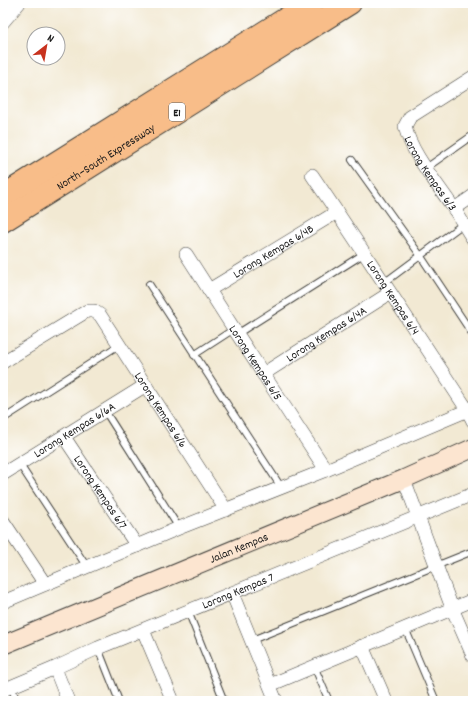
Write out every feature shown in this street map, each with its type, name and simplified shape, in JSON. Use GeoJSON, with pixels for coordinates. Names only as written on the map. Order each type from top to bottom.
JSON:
{"type":"FeatureCollection","features":[{"type":"Feature","properties":{"kind":"highway","name":"North–South Expressway"},"geometry":{"type":"LineString","coordinates":[[3,196],[311,3]]}},
{"type":"Feature","properties":{"kind":"highway","name":"North–South Expressway"},"geometry":{"type":"LineString","coordinates":[[3,221],[350,3]]}},
{"type":"Feature","properties":{"kind":"main road","name":"Jalan Kempas"},"geometry":{"type":"LineString","coordinates":[[3,645],[404,479],[473,448]]}},
{"type":"Feature","properties":{"kind":"street"},"geometry":{"type":"LineString","coordinates":[[3,22],[19,3]]}},
{"type":"Feature","properties":{"kind":"street","name":"Lorong Kempas 6/3"},"geometry":{"type":"LineString","coordinates":[[473,77],[410,117],[405,126],[407,135],[426,168],[473,239]]}},
{"type":"Feature","properties":{"kind":"street","name":"Lorong Kempas 6/4"},"geometry":{"type":"LineString","coordinates":[[312,175],[471,414]]}},
{"type":"Feature","properties":{"kind":"street"},"geometry":{"type":"LineString","coordinates":[[454,209],[473,196]]}},
{"type":"Feature","properties":{"kind":"street","name":"Lorong Kempas 6/4B"},"geometry":{"type":"LineString","coordinates":[[210,290],[337,212]]}},
{"type":"Feature","properties":{"kind":"street","name":"Lorong Kempas 6/5"},"geometry":{"type":"LineString","coordinates":[[186,254],[326,470]]}},
{"type":"Feature","properties":{"kind":"street","name":"Lorong Kempas 6/4A"},"geometry":{"type":"LineString","coordinates":[[263,374],[387,288]]}},
{"type":"Feature","properties":{"kind":"street","name":"Lorong Kempas 6/6"},"geometry":{"type":"LineString","coordinates":[[3,362],[87,311],[94,311],[100,315],[120,344],[226,510]]}},
{"type":"Feature","properties":{"kind":"street","name":"Lorong Kempas 6/6A"},"geometry":{"type":"LineString","coordinates":[[3,474],[146,385]]}},
{"type":"Feature","properties":{"kind":"street"},"geometry":{"type":"LineString","coordinates":[[3,602],[281,487],[471,414]]}},
{"type":"Feature","properties":{"kind":"street","name":"Lorong Kempas 6/7"},"geometry":{"type":"LineString","coordinates":[[64,437],[137,546]]}},
{"type":"Feature","properties":{"kind":"street"},"geometry":{"type":"LineString","coordinates":[[404,479],[417,518],[452,608],[473,656]]}},
{"type":"Feature","properties":{"kind":"street","name":"Lorong Kempas 7"},"geometry":{"type":"LineString","coordinates":[[7,688],[98,648],[473,494]]}},
{"type":"Feature","properties":{"kind":"street"},"geometry":{"type":"LineString","coordinates":[[3,521],[45,584]]}},
{"type":"Feature","properties":{"kind":"street"},"geometry":{"type":"LineString","coordinates":[[232,593],[276,701]]}},
{"type":"Feature","properties":{"kind":"street"},"geometry":{"type":"LineString","coordinates":[[270,685],[473,600]]}},
{"type":"Feature","properties":{"kind":"street"},"geometry":{"type":"LineString","coordinates":[[143,630],[173,701]]}},
{"type":"Feature","properties":{"kind":"street"},"geometry":{"type":"LineString","coordinates":[[362,646],[386,701]]}},
{"type":"Feature","properties":{"kind":"street"},"geometry":{"type":"LineString","coordinates":[[55,668],[68,701]]}},
{"type":"Feature","properties":{"kind":"lane"},"geometry":{"type":"LineString","coordinates":[[426,168],[473,135]]}},
{"type":"Feature","properties":{"kind":"lane"},"geometry":{"type":"LineString","coordinates":[[352,160],[420,255],[473,336]]}},
{"type":"Feature","properties":{"kind":"lane"},"geometry":{"type":"LineString","coordinates":[[387,288],[420,255],[463,224]]}},
{"type":"Feature","properties":{"kind":"lane"},"geometry":{"type":"LineString","coordinates":[[194,355],[365,253]]}},
{"type":"Feature","properties":{"kind":"lane"},"geometry":{"type":"LineString","coordinates":[[149,284],[281,487]]}},
{"type":"Feature","properties":{"kind":"lane"},"geometry":{"type":"LineString","coordinates":[[3,419],[120,344]]}},
{"type":"Feature","properties":{"kind":"lane"},"geometry":{"type":"LineString","coordinates":[[105,411],[179,528]]}},
{"type":"Feature","properties":{"kind":"lane"},"geometry":{"type":"LineString","coordinates":[[20,464],[87,567]]}},
{"type":"Feature","properties":{"kind":"lane"},"geometry":{"type":"LineString","coordinates":[[252,640],[473,551]]}},
{"type":"Feature","properties":{"kind":"lane"},"geometry":{"type":"LineString","coordinates":[[188,611],[224,701]]}},
{"type":"Feature","properties":{"kind":"lane"},"geometry":{"type":"LineString","coordinates":[[405,628],[436,701]]}},
{"type":"Feature","properties":{"kind":"lane"},"geometry":{"type":"LineString","coordinates":[[98,648],[119,701]]}},
{"type":"Feature","properties":{"kind":"lane"},"geometry":{"type":"LineString","coordinates":[[314,666],[330,701]]}},
{"type":"Feature","properties":{"kind":"lane"},"geometry":{"type":"LineString","coordinates":[[7,688],[17,701]]}}]}
